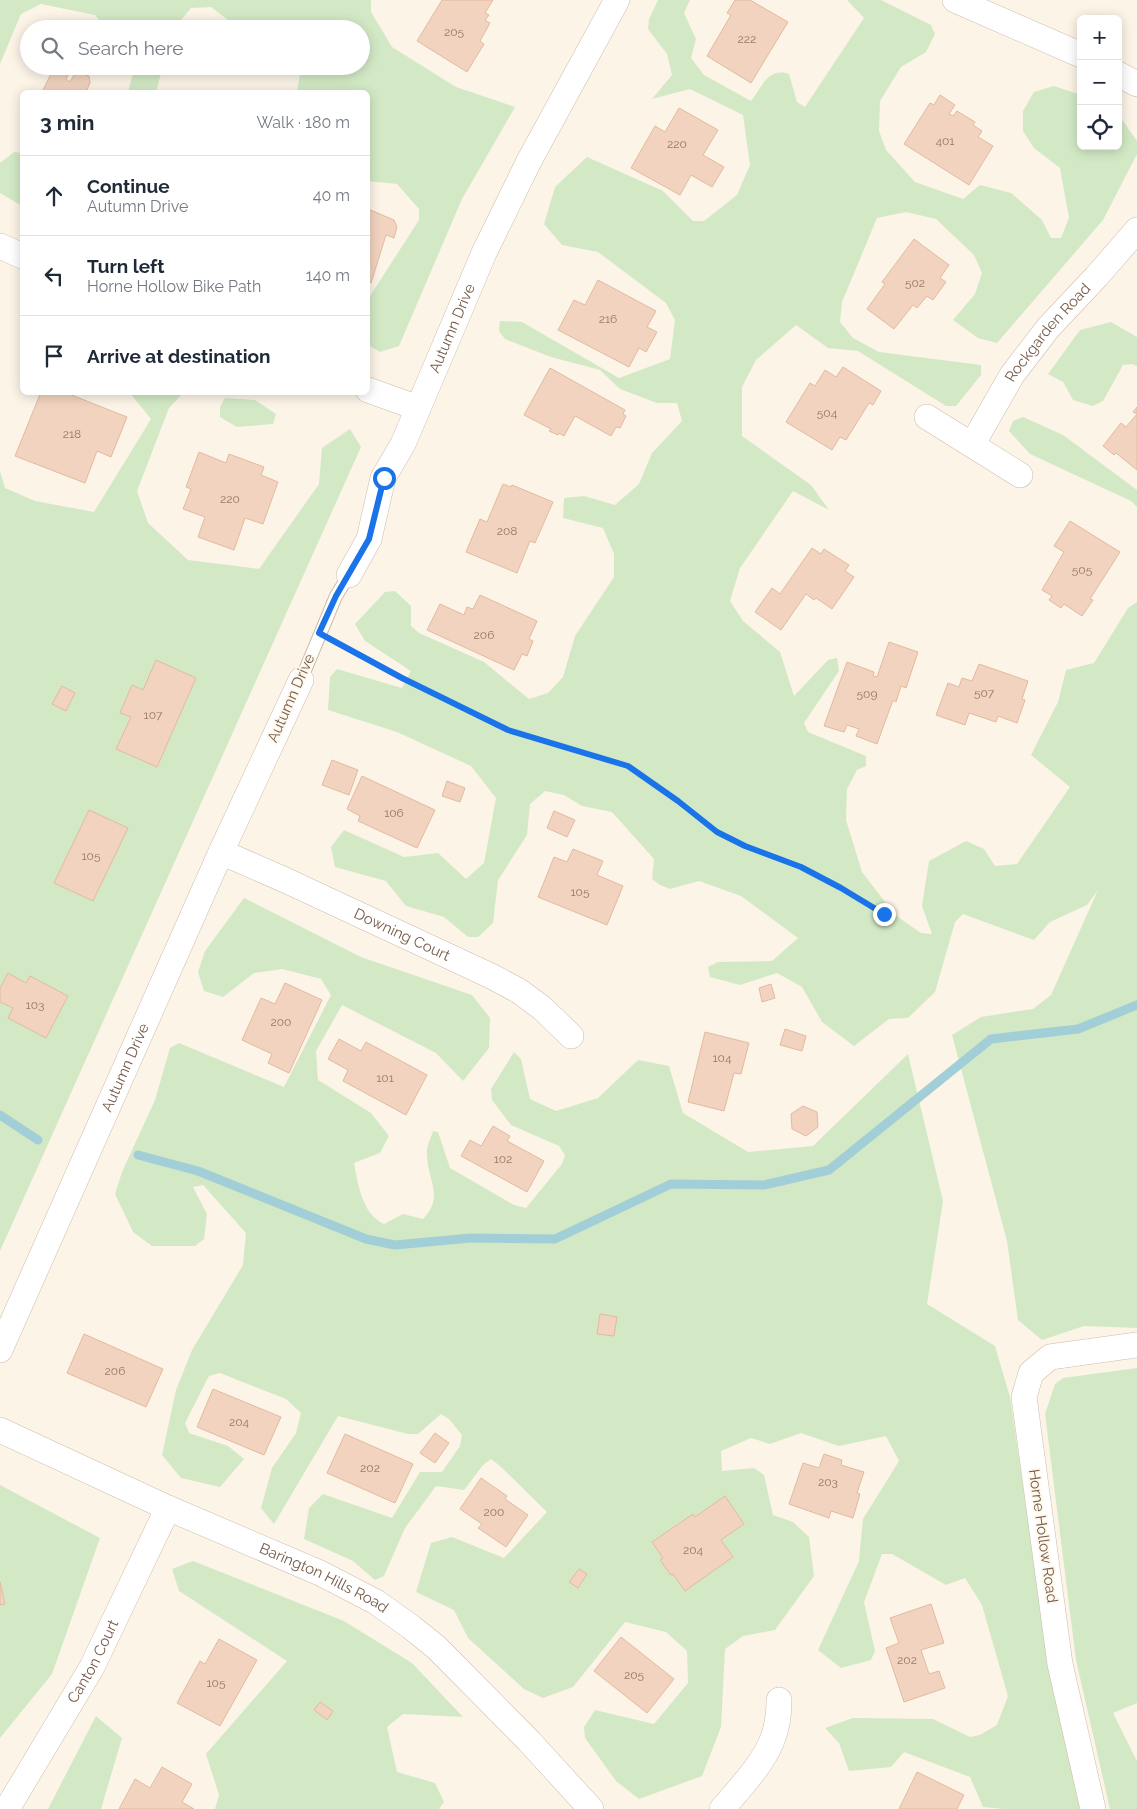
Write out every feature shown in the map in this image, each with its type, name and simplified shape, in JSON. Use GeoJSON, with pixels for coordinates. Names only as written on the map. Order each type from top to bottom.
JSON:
{"type":"FeatureCollection","features":[{"type":"Feature","properties":{"kind":"street","name":"Autumn Drive"},"geometry":{"type":"LineString","coordinates":[[349,574],[369,539],[384,478],[403,444],[484,253],[534,152],[617,0]]}},
{"type":"Feature","properties":{"kind":"street"},"geometry":{"type":"LineString","coordinates":[[955,0],[1077,53]]}},
{"type":"Feature","properties":{"kind":"street"},"geometry":{"type":"LineString","coordinates":[[1122,76],[1137,84]]}},
{"type":"Feature","properties":{"kind":"street","name":"Rockgarden Road"},"geometry":{"type":"LineString","coordinates":[[972,445],[1012,376],[1048,328],[1096,278],[1137,230]]}},
{"type":"Feature","properties":{"kind":"street"},"geometry":{"type":"LineString","coordinates":[[0,246],[20,255]]}},
{"type":"Feature","properties":{"kind":"street"},"geometry":{"type":"LineString","coordinates":[[370,391],[418,408]]}},
{"type":"Feature","properties":{"kind":"street"},"geometry":{"type":"LineString","coordinates":[[927,417],[1020,475]]}},
{"type":"Feature","properties":{"kind":"street","name":"Autumn Drive"},"geometry":{"type":"LineString","coordinates":[[0,1350],[221,852],[301,680]]}},
{"type":"Feature","properties":{"kind":"street","name":"Downing Court"},"geometry":{"type":"LineString","coordinates":[[221,852],[491,976],[519,991],[542,1008],[571,1036]]}},
{"type":"Feature","properties":{"kind":"street","name":"Horne Hollow Road"},"geometry":{"type":"LineString","coordinates":[[1093,1809],[1060,1664],[1024,1397],[1031,1373],[1050,1357],[1137,1345]]}},
{"type":"Feature","properties":{"kind":"street","name":"Barington Hills Road"},"geometry":{"type":"LineString","coordinates":[[0,1430],[168,1508],[320,1573],[376,1602],[436,1647],[528,1740],[591,1809]]}},
{"type":"Feature","properties":{"kind":"street","name":"Canton Court"},"geometry":{"type":"LineString","coordinates":[[6,1809],[92,1667],[168,1508]]}},
{"type":"Feature","properties":{"kind":"street"},"geometry":{"type":"LineString","coordinates":[[722,1809],[761,1760],[774,1736],[779,1718],[779,1700]]}},
{"type":"Feature","properties":{"kind":"lane","name":"Autumn Drive"},"geometry":{"type":"LineString","coordinates":[[301,680],[319,633],[336,596],[349,574]]}},
{"type":"Feature","properties":{"kind":"path"},"geometry":{"type":"LineString","coordinates":[[319,633],[402,678],[508,730],[628,766],[669,794],[717,832],[745,846],[801,867],[858,897],[893,920]]}},
{"type":"Feature","properties":{"kind":"green space"},"geometry":{"type":"Polygon","coordinates":[[[0,0],[371,0],[371,12],[392,47],[456,87],[515,107],[462,199],[399,346],[380,352],[370,346],[370,296],[419,220],[419,209],[397,184],[370,181],[370,90],[297,90],[300,75],[370,75],[370,20],[228,20],[211,7],[191,8],[181,20],[99,20],[95,15],[41,4],[21,14],[0,64],[0,0]]]}},
{"type":"Feature","properties":{"kind":"green space"},"geometry":{"type":"Polygon","coordinates":[[[658,0],[690,0],[684,13],[696,39],[691,58],[704,75],[751,101],[762,84],[771,76],[776,73],[789,74],[797,102],[805,107],[864,18],[847,0],[881,0],[931,25],[935,34],[926,52],[901,67],[880,101],[879,131],[886,150],[915,182],[963,199],[980,185],[1011,193],[1042,220],[1051,238],[1061,238],[1069,218],[1060,168],[1034,148],[1023,131],[1023,111],[1034,92],[1054,86],[1077,94],[1077,150],[1122,150],[1122,120],[1137,141],[1137,154],[1103,220],[997,343],[978,338],[953,320],[975,294],[982,273],[974,255],[936,219],[906,212],[877,218],[842,302],[840,322],[853,338],[879,352],[981,365],[981,375],[956,406],[946,406],[858,351],[828,348],[796,325],[756,360],[742,387],[742,436],[811,485],[829,510],[793,491],[740,568],[730,601],[743,621],[780,652],[794,696],[828,660],[837,658],[839,671],[804,723],[808,732],[866,756],[866,766],[857,770],[847,789],[846,820],[862,872],[895,915],[921,933],[932,934],[922,906],[929,861],[966,841],[984,849],[995,866],[1017,864],[1070,787],[1031,755],[1058,702],[1066,670],[1094,663],[1128,608],[1137,602],[1137,1328],[1084,1326],[1042,1340],[1018,1320],[1007,1241],[952,1035],[981,1017],[1033,1009],[1051,995],[1098,890],[1087,905],[1050,922],[1034,940],[963,914],[955,922],[935,992],[908,1018],[889,1019],[854,1046],[822,1022],[802,987],[777,973],[740,985],[710,977],[708,967],[718,962],[772,961],[798,938],[741,896],[699,881],[670,889],[660,885],[652,879],[654,859],[612,812],[582,806],[564,795],[545,791],[530,804],[527,835],[498,880],[493,923],[478,937],[468,937],[444,917],[406,906],[386,881],[335,867],[331,847],[344,830],[404,857],[438,853],[466,879],[484,863],[496,798],[471,766],[397,732],[328,710],[330,677],[337,669],[402,688],[411,671],[365,641],[355,624],[385,592],[395,591],[411,606],[411,626],[419,633],[484,662],[529,699],[548,693],[563,677],[575,636],[614,577],[614,554],[603,528],[563,518],[564,498],[584,496],[615,505],[639,484],[652,453],[682,421],[677,403],[657,403],[620,389],[600,370],[551,357],[505,339],[499,331],[500,321],[522,322],[619,378],[670,359],[675,320],[666,303],[598,252],[562,245],[544,224],[555,187],[587,157],[663,191],[693,221],[704,221],[737,195],[750,165],[743,115],[690,89],[652,99],[672,75],[667,54],[648,29],[649,19],[658,0]]]}},
{"type":"Feature","properties":{"kind":"green space"},"geometry":{"type":"Polygon","coordinates":[[[133,75],[161,75],[157,90],[129,90],[133,75]]]}},
{"type":"Feature","properties":{"kind":"green space"},"geometry":{"type":"Polygon","coordinates":[[[14,152],[20,153],[20,205],[0,193],[0,163],[14,152]]]}},
{"type":"Feature","properties":{"kind":"green space"},"geometry":{"type":"Polygon","coordinates":[[[1111,322],[1137,337],[1137,366],[1132,364],[1123,365],[1103,401],[1093,406],[1073,400],[1063,382],[1048,374],[1080,330],[1111,322]]]}},
{"type":"Feature","properties":{"kind":"green space"},"geometry":{"type":"Polygon","coordinates":[[[132,395],[181,395],[169,408],[137,491],[148,523],[188,560],[259,569],[319,484],[322,448],[350,429],[361,447],[0,1251],[0,471],[5,488],[35,501],[94,512],[151,419],[132,395]]]}},
{"type":"Feature","properties":{"kind":"green space"},"geometry":{"type":"Polygon","coordinates":[[[225,398],[255,400],[276,414],[273,424],[237,427],[220,417],[220,407],[225,398]]]}},
{"type":"Feature","properties":{"kind":"green space"},"geometry":{"type":"Polygon","coordinates":[[[1023,417],[1063,435],[1137,490],[1137,507],[1131,501],[1030,454],[1009,431],[1013,421],[1023,417]]]}},
{"type":"Feature","properties":{"kind":"green space"},"geometry":{"type":"Polygon","coordinates":[[[244,898],[361,957],[472,995],[490,1018],[489,1048],[463,1081],[436,1053],[342,1005],[316,1051],[318,1080],[371,1113],[389,1136],[380,1153],[354,1163],[362,1198],[371,1213],[384,1224],[403,1214],[423,1219],[429,1211],[434,1196],[427,1151],[433,1131],[438,1132],[450,1168],[514,1205],[526,1208],[562,1164],[565,1155],[559,1146],[511,1125],[492,1100],[491,1089],[514,1052],[521,1059],[530,1099],[556,1111],[598,1098],[638,1060],[669,1066],[683,1113],[748,1152],[813,1146],[908,1054],[943,1201],[927,1304],[995,1346],[1010,1397],[1050,1669],[1080,1809],[1003,1809],[983,1807],[970,1777],[904,1752],[891,1767],[849,1771],[839,1743],[825,1728],[853,1718],[933,1719],[970,1737],[980,1735],[997,1725],[1008,1696],[982,1605],[965,1578],[946,1585],[892,1554],[882,1554],[864,1602],[875,1651],[871,1660],[841,1668],[818,1650],[859,1561],[863,1519],[899,1461],[886,1436],[839,1446],[801,1433],[770,1444],[751,1438],[721,1451],[722,1471],[754,1468],[764,1475],[773,1515],[793,1522],[809,1537],[814,1576],[775,1630],[743,1636],[725,1649],[721,1727],[702,1776],[639,1799],[616,1781],[585,1738],[584,1727],[595,1710],[654,1724],[688,1683],[687,1651],[666,1632],[625,1622],[573,1687],[543,1698],[524,1689],[468,1638],[454,1610],[416,1592],[431,1543],[452,1537],[504,1558],[547,1512],[491,1459],[483,1465],[464,1490],[436,1486],[405,1528],[384,1576],[375,1580],[353,1561],[304,1539],[309,1508],[323,1494],[392,1518],[420,1472],[442,1472],[460,1446],[462,1435],[449,1419],[441,1414],[418,1434],[408,1434],[338,1416],[274,1524],[261,1508],[272,1468],[296,1433],[301,1413],[286,1399],[220,1373],[209,1376],[185,1423],[189,1433],[228,1446],[244,1459],[220,1487],[181,1478],[162,1455],[176,1390],[192,1350],[243,1265],[246,1233],[203,1185],[193,1187],[207,1214],[204,1239],[195,1246],[152,1246],[133,1232],[115,1194],[122,1172],[155,1100],[170,1048],[179,1043],[284,1087],[331,995],[321,979],[282,969],[254,973],[223,997],[204,991],[198,972],[205,951],[244,898]]]}},
{"type":"Feature","properties":{"kind":"green space"},"geometry":{"type":"Polygon","coordinates":[[[1137,1368],[1137,1703],[1113,1713],[1137,1761],[1137,1809],[1110,1809],[1076,1660],[1045,1414],[1055,1384],[1063,1378],[1137,1368]]]}},
{"type":"Feature","properties":{"kind":"green space"},"geometry":{"type":"Polygon","coordinates":[[[0,1485],[100,1538],[52,1674],[0,1738],[0,1485]]]}},
{"type":"Feature","properties":{"kind":"green space"},"geometry":{"type":"Polygon","coordinates":[[[193,1561],[344,1621],[412,1663],[463,1717],[403,1714],[387,1727],[397,1772],[435,1783],[444,1802],[439,1809],[215,1809],[219,1795],[206,1754],[287,1661],[179,1591],[172,1569],[193,1561]]]}},
{"type":"Feature","properties":{"kind":"green space"},"geometry":{"type":"Polygon","coordinates":[[[96,1716],[122,1738],[101,1809],[48,1809],[96,1716]]]}},
{"type":"Feature","properties":{"kind":"building"},"geometry":{"type":"Polygon","coordinates":[[[442,0],[493,0],[485,13],[489,15],[485,20],[490,23],[480,41],[484,44],[467,72],[417,41],[442,0]]]}},
{"type":"Feature","properties":{"kind":"building"},"geometry":{"type":"Polygon","coordinates":[[[735,0],[750,0],[788,22],[751,83],[707,56],[731,15],[727,13],[735,0]]]}},
{"type":"Feature","properties":{"kind":"building"},"geometry":{"type":"Polygon","coordinates":[[[50,75],[68,75],[66,79],[70,82],[74,75],[89,76],[90,83],[87,90],[43,90],[50,75]]]}},
{"type":"Feature","properties":{"kind":"building"},"geometry":{"type":"Polygon","coordinates":[[[940,95],[955,105],[949,114],[953,116],[957,111],[975,122],[973,125],[982,131],[978,137],[993,146],[969,185],[904,144],[930,103],[934,105],[940,95]]]}},
{"type":"Feature","properties":{"kind":"building"},"geometry":{"type":"Polygon","coordinates":[[[679,108],[718,130],[703,155],[724,167],[712,187],[691,175],[680,195],[631,168],[655,126],[665,132],[679,108]]]}},
{"type":"Feature","properties":{"kind":"building"},"geometry":{"type":"Polygon","coordinates":[[[370,210],[394,220],[397,227],[394,238],[386,235],[371,283],[370,210]]]}},
{"type":"Feature","properties":{"kind":"building"},"geometry":{"type":"Polygon","coordinates":[[[914,239],[949,265],[940,278],[946,282],[933,300],[927,296],[917,308],[913,305],[894,329],[867,309],[885,284],[882,282],[914,239]]]}},
{"type":"Feature","properties":{"kind":"building"},"geometry":{"type":"Polygon","coordinates":[[[598,280],[656,311],[647,327],[657,332],[646,352],[639,348],[629,367],[558,330],[574,300],[585,305],[598,280]]]}},
{"type":"Feature","properties":{"kind":"building"},"geometry":{"type":"Polygon","coordinates":[[[843,367],[881,391],[873,405],[869,403],[846,440],[840,437],[832,450],[786,422],[810,383],[815,386],[825,370],[836,377],[843,367]]]}},
{"type":"Feature","properties":{"kind":"building"},"geometry":{"type":"Polygon","coordinates":[[[550,368],[625,410],[623,414],[626,416],[620,428],[616,427],[611,436],[575,416],[564,436],[549,431],[551,429],[524,415],[550,368]]]}},
{"type":"Feature","properties":{"kind":"building"},"geometry":{"type":"Polygon","coordinates":[[[40,395],[72,395],[127,417],[111,457],[97,451],[85,483],[15,456],[40,395]]]}},
{"type":"Feature","properties":{"kind":"building"},"geometry":{"type":"Polygon","coordinates":[[[1137,414],[1137,470],[1116,453],[1114,455],[1103,446],[1121,423],[1126,427],[1137,414]]]}},
{"type":"Feature","properties":{"kind":"building"},"geometry":{"type":"Polygon","coordinates":[[[199,452],[226,463],[229,454],[264,467],[261,475],[278,482],[263,524],[245,518],[234,550],[198,537],[205,517],[183,509],[191,489],[186,487],[199,452]]]}},
{"type":"Feature","properties":{"kind":"building"},"geometry":{"type":"Polygon","coordinates":[[[503,484],[511,487],[512,485],[553,502],[535,543],[530,541],[517,573],[466,552],[480,519],[487,522],[503,484]]]}},
{"type":"Feature","properties":{"kind":"building"},"geometry":{"type":"Polygon","coordinates":[[[1070,521],[1120,552],[1090,599],[1093,600],[1082,616],[1064,604],[1061,608],[1049,600],[1052,596],[1042,590],[1064,552],[1054,546],[1070,521]]]}},
{"type":"Feature","properties":{"kind":"building"},"geometry":{"type":"Polygon","coordinates":[[[812,548],[821,554],[824,549],[849,565],[845,571],[854,577],[832,609],[816,598],[814,600],[806,594],[781,630],[755,612],[772,588],[780,594],[812,548]]]}},
{"type":"Feature","properties":{"kind":"building"},"geometry":{"type":"Polygon","coordinates":[[[480,595],[537,621],[529,639],[533,641],[527,656],[522,654],[514,670],[427,630],[440,604],[464,615],[467,607],[473,609],[480,595]]]}},
{"type":"Feature","properties":{"kind":"building"},"geometry":{"type":"Polygon","coordinates":[[[889,642],[918,652],[906,688],[901,686],[896,702],[893,700],[877,744],[856,736],[859,729],[847,725],[844,732],[824,726],[847,662],[874,672],[873,676],[877,677],[889,642]]]}},
{"type":"Feature","properties":{"kind":"building"},"geometry":{"type":"Polygon","coordinates":[[[156,660],[196,678],[157,767],[116,749],[131,717],[120,713],[132,685],[143,690],[156,660]]]}},
{"type":"Feature","properties":{"kind":"building"},"geometry":{"type":"Polygon","coordinates":[[[979,664],[1028,681],[1022,699],[1025,700],[1017,723],[998,716],[996,722],[969,713],[965,725],[936,715],[948,683],[959,687],[962,678],[972,681],[979,664]]]}},
{"type":"Feature","properties":{"kind":"building"},"geometry":{"type":"Polygon","coordinates":[[[62,686],[75,693],[66,711],[52,704],[62,686]]]}},
{"type":"Feature","properties":{"kind":"building"},"geometry":{"type":"Polygon","coordinates":[[[332,760],[358,770],[349,795],[322,785],[332,760]]]}},
{"type":"Feature","properties":{"kind":"building"},"geometry":{"type":"Polygon","coordinates":[[[362,776],[435,810],[417,848],[358,821],[360,816],[347,809],[362,776]]]}},
{"type":"Feature","properties":{"kind":"building"},"geometry":{"type":"Polygon","coordinates":[[[447,781],[465,788],[460,802],[442,796],[447,781]]]}},
{"type":"Feature","properties":{"kind":"building"},"geometry":{"type":"Polygon","coordinates":[[[89,810],[128,828],[93,901],[54,883],[89,810]]]}},
{"type":"Feature","properties":{"kind":"building"},"geometry":{"type":"Polygon","coordinates":[[[554,811],[575,820],[567,837],[547,828],[554,811]]]}},
{"type":"Feature","properties":{"kind":"building"},"geometry":{"type":"Polygon","coordinates":[[[573,849],[603,861],[597,875],[623,886],[607,925],[538,897],[554,857],[567,862],[573,849]]]}},
{"type":"Feature","properties":{"kind":"building"},"geometry":{"type":"Polygon","coordinates":[[[8,973],[26,983],[30,976],[68,996],[46,1038],[8,1018],[13,1008],[0,1002],[0,988],[8,973]]]}},
{"type":"Feature","properties":{"kind":"building"},"geometry":{"type":"Polygon","coordinates":[[[285,983],[322,1000],[289,1073],[268,1063],[272,1054],[242,1040],[261,998],[275,1004],[285,983]]]}},
{"type":"Feature","properties":{"kind":"building"},"geometry":{"type":"Polygon","coordinates":[[[771,984],[775,998],[762,1002],[759,988],[771,984]]]}},
{"type":"Feature","properties":{"kind":"building"},"geometry":{"type":"Polygon","coordinates":[[[785,1029],[806,1036],[802,1051],[780,1045],[785,1029]]]}},
{"type":"Feature","properties":{"kind":"building"},"geometry":{"type":"Polygon","coordinates":[[[705,1032],[749,1043],[741,1074],[734,1073],[724,1111],[688,1102],[705,1032]]]}},
{"type":"Feature","properties":{"kind":"building"},"geometry":{"type":"Polygon","coordinates":[[[339,1039],[361,1051],[366,1042],[427,1075],[406,1115],[343,1081],[348,1070],[328,1059],[339,1039]]]}},
{"type":"Feature","properties":{"kind":"building"},"geometry":{"type":"Polygon","coordinates":[[[803,1106],[817,1112],[818,1127],[806,1136],[792,1129],[791,1114],[803,1106]]]}},
{"type":"Feature","properties":{"kind":"building"},"geometry":{"type":"Polygon","coordinates":[[[493,1126],[510,1136],[507,1141],[544,1161],[527,1192],[461,1156],[470,1140],[481,1146],[493,1126]]]}},
{"type":"Feature","properties":{"kind":"building"},"geometry":{"type":"Polygon","coordinates":[[[600,1314],[617,1317],[614,1336],[597,1334],[600,1314]]]}},
{"type":"Feature","properties":{"kind":"building"},"geometry":{"type":"Polygon","coordinates":[[[84,1334],[163,1369],[146,1407],[67,1373],[84,1334]]]}},
{"type":"Feature","properties":{"kind":"building"},"geometry":{"type":"Polygon","coordinates":[[[213,1389],[281,1417],[264,1455],[197,1427],[213,1389]]]}},
{"type":"Feature","properties":{"kind":"building"},"geometry":{"type":"Polygon","coordinates":[[[435,1433],[449,1443],[435,1463],[420,1453],[435,1433]]]}},
{"type":"Feature","properties":{"kind":"building"},"geometry":{"type":"Polygon","coordinates":[[[345,1434],[413,1464],[395,1503],[327,1473],[345,1434]]]}},
{"type":"Feature","properties":{"kind":"building"},"geometry":{"type":"Polygon","coordinates":[[[824,1454],[842,1460],[841,1465],[864,1472],[857,1493],[860,1494],[853,1518],[831,1511],[829,1518],[789,1504],[803,1463],[819,1468],[824,1454]]]}},
{"type":"Feature","properties":{"kind":"building"},"geometry":{"type":"Polygon","coordinates":[[[481,1478],[507,1496],[505,1499],[528,1515],[506,1547],[478,1528],[482,1524],[460,1509],[481,1478]]]}},
{"type":"Feature","properties":{"kind":"building"},"geometry":{"type":"Polygon","coordinates":[[[725,1496],[744,1524],[721,1540],[733,1557],[685,1591],[660,1560],[663,1558],[652,1542],[693,1514],[695,1517],[725,1496]]]}},
{"type":"Feature","properties":{"kind":"building"},"geometry":{"type":"Polygon","coordinates":[[[579,1569],[587,1574],[578,1588],[569,1582],[579,1569]]]}},
{"type":"Feature","properties":{"kind":"building"},"geometry":{"type":"Polygon","coordinates":[[[0,1582],[5,1604],[0,1605],[0,1582]]]}},
{"type":"Feature","properties":{"kind":"building"},"geometry":{"type":"Polygon","coordinates":[[[931,1604],[944,1643],[921,1650],[929,1674],[939,1671],[945,1688],[904,1702],[886,1648],[899,1643],[890,1618],[931,1604]]]}},
{"type":"Feature","properties":{"kind":"building"},"geometry":{"type":"Polygon","coordinates":[[[621,1637],[674,1679],[647,1713],[594,1671],[621,1637]]]}},
{"type":"Feature","properties":{"kind":"building"},"geometry":{"type":"Polygon","coordinates":[[[219,1639],[257,1660],[220,1726],[177,1703],[200,1661],[205,1664],[219,1639]]]}},
{"type":"Feature","properties":{"kind":"building"},"geometry":{"type":"Polygon","coordinates":[[[320,1702],[333,1711],[327,1720],[314,1710],[320,1702]]]}},
{"type":"Feature","properties":{"kind":"building"},"geometry":{"type":"Polygon","coordinates":[[[162,1767],[192,1784],[182,1802],[194,1809],[119,1809],[135,1779],[150,1788],[162,1767]]]}},
{"type":"Feature","properties":{"kind":"building"},"geometry":{"type":"Polygon","coordinates":[[[917,1772],[964,1795],[957,1809],[899,1809],[917,1772]]]}},
{"type":"Feature","properties":{"kind":"waterway"},"geometry":{"type":"LineString","coordinates":[[138,1155],[198,1171],[366,1239],[395,1245],[471,1238],[555,1239],[671,1184],[764,1185],[829,1170],[991,1039],[1078,1029],[1137,1005]]}},
{"type":"Feature","properties":{"kind":"waterway"},"geometry":{"type":"LineString","coordinates":[[0,1115],[38,1140]]}},
{"type":"Feature","properties":{"kind":"route"},"geometry":{"type":"LineString","coordinates":[[384,478],[369,539],[336,596],[319,633],[402,678],[508,730],[628,766],[678,801],[717,832],[745,846],[801,867],[875,907],[884,914]]}}]}
